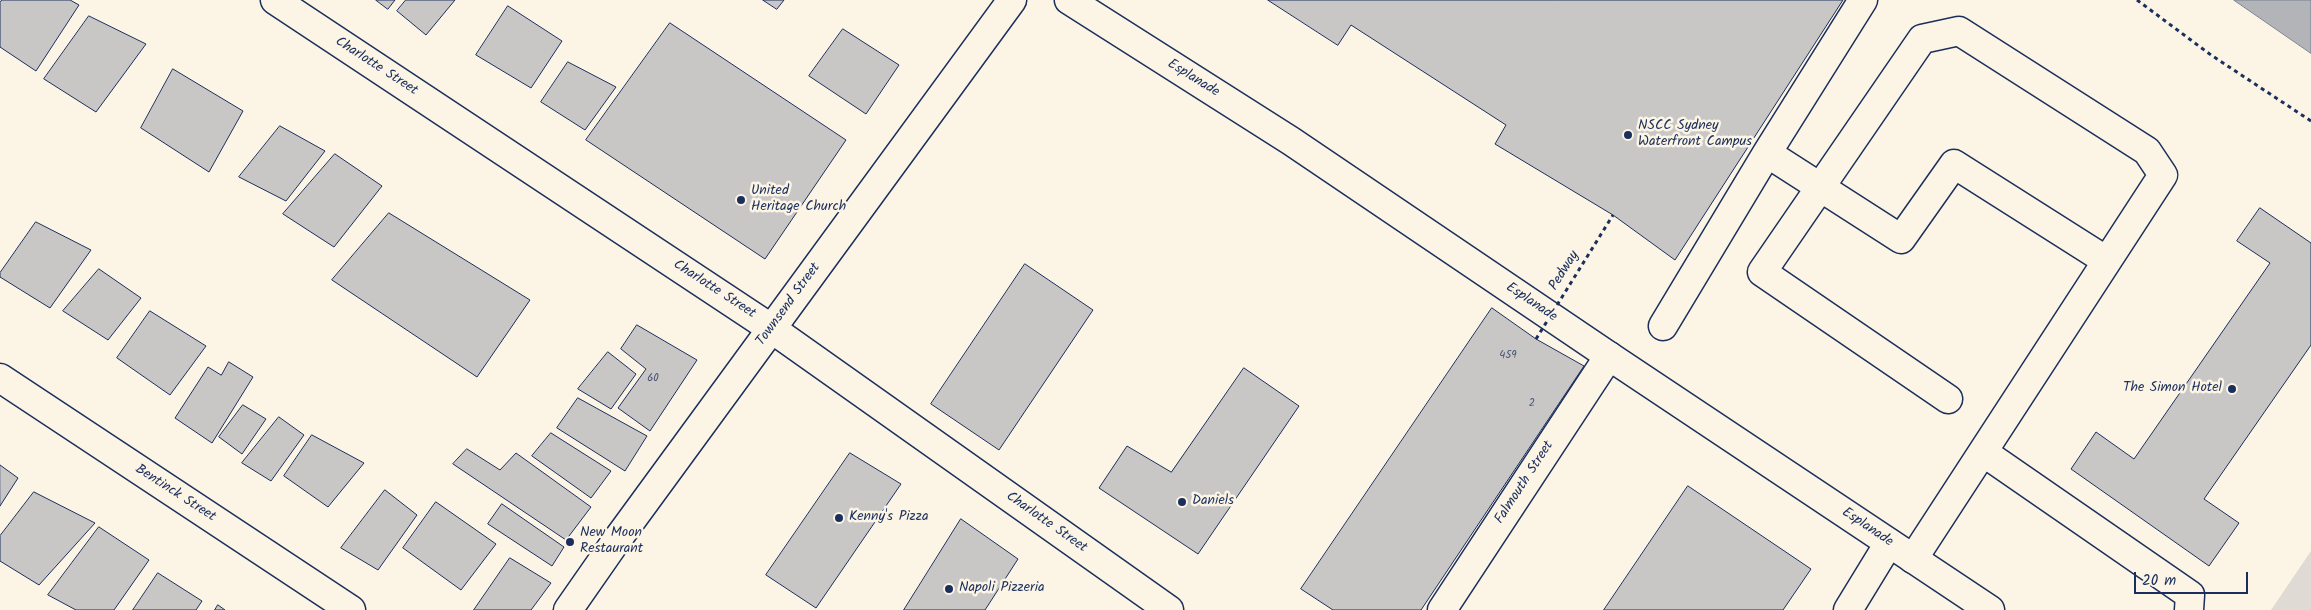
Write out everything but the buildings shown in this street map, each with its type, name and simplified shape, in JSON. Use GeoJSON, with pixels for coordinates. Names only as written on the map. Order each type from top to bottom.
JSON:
{"type":"FeatureCollection","features":[{"type":"Feature","properties":{"kind":"main road","name":"Charlotte Street"},"geometry":{"type":"LineString","coordinates":[[275,0],[772,328],[1169,610]]}},
{"type":"Feature","properties":{"kind":"main road","name":"Townsend Street"},"geometry":{"type":"LineString","coordinates":[[568,610],[614,544],[1012,0]]}},
{"type":"Feature","properties":{"kind":"main road","name":"Esplanade"},"geometry":{"type":"LineString","coordinates":[[1069,0],[1291,141],[1990,610]]}},
{"type":"Feature","properties":{"kind":"main road"},"geometry":{"type":"LineString","coordinates":[[1663,326],[1767,153],[1864,0]]}},
{"type":"Feature","properties":{"kind":"main road"},"geometry":{"type":"LineString","coordinates":[[1913,559],[2163,175],[2148,151],[1959,31],[1922,39],[1762,272],[1948,399]]}},
{"type":"Feature","properties":{"kind":"main road"},"geometry":{"type":"LineString","coordinates":[[1767,153],[1901,239],[1954,164],[2107,261]]}},
{"type":"Feature","properties":{"kind":"main road","name":"Falmouth Street"},"geometry":{"type":"LineString","coordinates":[[1442,610],[1609,356]]}},
{"type":"Feature","properties":{"kind":"main road","name":"Bentinck Street"},"geometry":{"type":"LineString","coordinates":[[0,378],[351,610]]}},
{"type":"Feature","properties":{"kind":"main road"},"geometry":{"type":"LineString","coordinates":[[1983,452],[2190,595],[2189,610]]}},
{"type":"Feature","properties":{"kind":"main road"},"geometry":{"type":"LineString","coordinates":[[1848,610],[1889,542]]}},
{"type":"Feature","properties":{"kind":"path"},"geometry":{"type":"LineString","coordinates":[[2137,0],[2211,55],[2311,121]]}},
{"type":"Feature","properties":{"kind":"path","name":"Pedway"},"geometry":{"type":"LineString","coordinates":[[1536,339],[1613,215]]}},
{"type":"Feature","properties":{"kind":"shaded area"},"geometry":{"type":"Polygon","coordinates":[[[2234,0],[2311,0],[2311,53],[2234,0]]]}},
{"type":"Feature","properties":{"kind":"shaded area"},"geometry":{"type":"Polygon","coordinates":[[[2311,551],[2311,610],[2271,610],[2311,551]]]}},
{"type":"Feature","properties":{"kind":"place","name":"NSCC Sydney Waterfront Campus"},"geometry":{"type":"Point","coordinates":[1628,135]}},
{"type":"Feature","properties":{"kind":"place","name":"United Heritage Church"},"geometry":{"type":"Point","coordinates":[741,200]}},
{"type":"Feature","properties":{"kind":"place","name":"The Simon Hotel"},"geometry":{"type":"Point","coordinates":[2232,389]}},
{"type":"Feature","properties":{"kind":"place","name":"Daniels"},"geometry":{"type":"Point","coordinates":[1182,502]}},
{"type":"Feature","properties":{"kind":"place","name":"Kenny's Pizza"},"geometry":{"type":"Point","coordinates":[839,518]}},
{"type":"Feature","properties":{"kind":"place","name":"New Moon Restaurant"},"geometry":{"type":"Point","coordinates":[570,542]}},
{"type":"Feature","properties":{"kind":"place","name":"Napoli Pizzeria"},"geometry":{"type":"Point","coordinates":[949,589]}}]}
